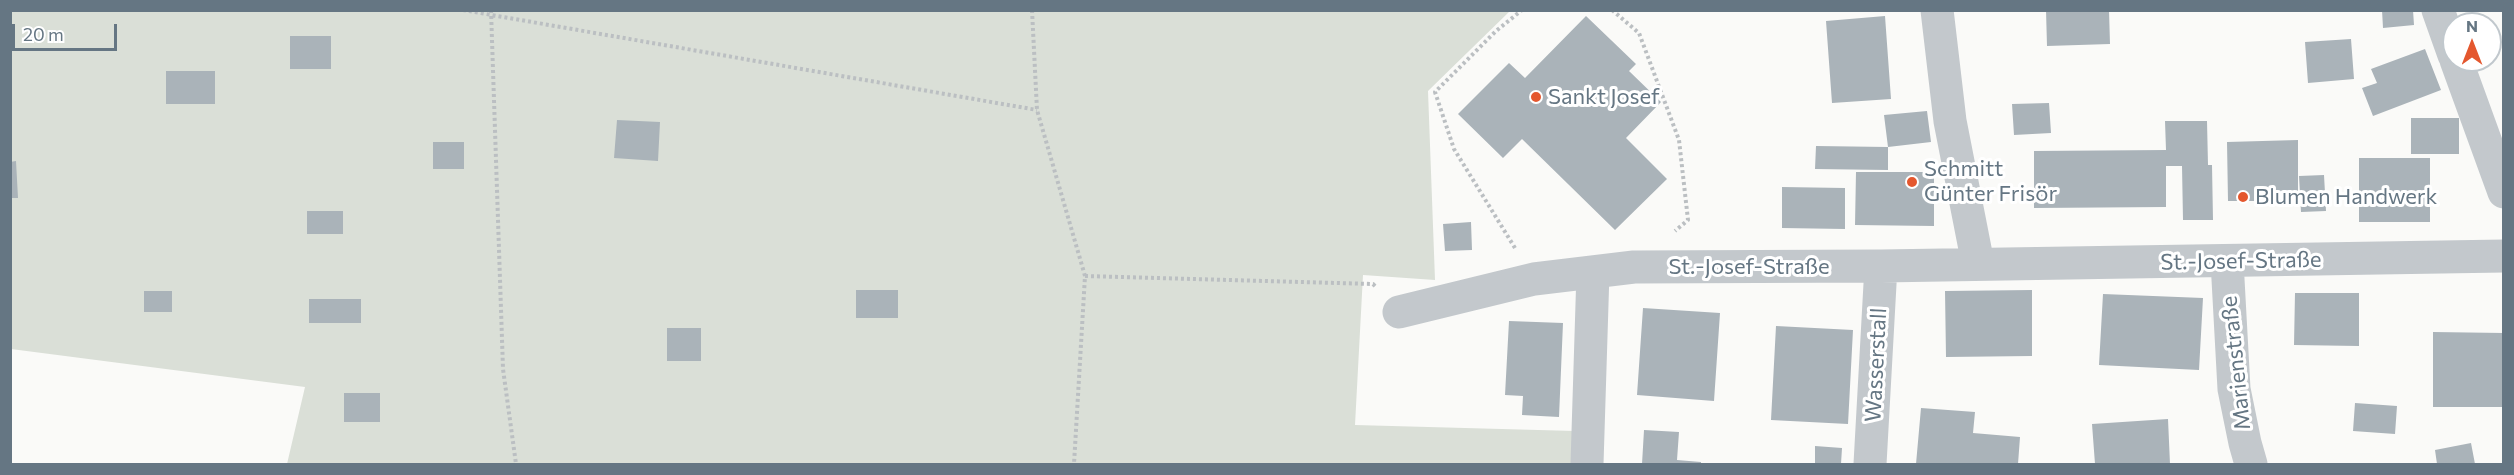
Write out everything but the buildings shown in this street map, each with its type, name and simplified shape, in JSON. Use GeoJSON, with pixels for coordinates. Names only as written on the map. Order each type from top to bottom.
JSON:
{"type":"FeatureCollection","features":[{"type":"Feature","properties":{"kind":"street"},"geometry":{"type":"LineString","coordinates":[[1937,10],[1950,121],[1978,264]]}},
{"type":"Feature","properties":{"kind":"street"},"geometry":{"type":"LineString","coordinates":[[2460,72],[2504,192]]}},
{"type":"Feature","properties":{"kind":"street","name":"St.-Josef-Straße"},"geometry":{"type":"LineString","coordinates":[[1399,312],[1534,279],[1634,267],[1881,266],[2504,256]]}},
{"type":"Feature","properties":{"kind":"street","name":"Marienstraße"},"geometry":{"type":"LineString","coordinates":[[2227,261],[2234,389],[2244,443],[2251,465]]}},
{"type":"Feature","properties":{"kind":"street","name":"Wasserstall"},"geometry":{"type":"LineString","coordinates":[[1870,465],[1881,266]]}},
{"type":"Feature","properties":{"kind":"street"},"geometry":{"type":"LineString","coordinates":[[1587,465],[1593,272]]}},
{"type":"Feature","properties":{"kind":"path"},"geometry":{"type":"LineString","coordinates":[[463,10],[491,12],[1037,110]]}},
{"type":"Feature","properties":{"kind":"path"},"geometry":{"type":"LineString","coordinates":[[1032,10],[1037,110],[1085,276],[1074,465]]}},
{"type":"Feature","properties":{"kind":"path"},"geometry":{"type":"LineString","coordinates":[[1522,10],[1497,31],[1435,92],[1454,149],[1534,279]]}},
{"type":"Feature","properties":{"kind":"path"},"geometry":{"type":"LineString","coordinates":[[1612,10],[1639,33],[1679,140],[1689,220],[1673,233]]}},
{"type":"Feature","properties":{"kind":"path"},"geometry":{"type":"LineString","coordinates":[[491,12],[503,369],[516,465]]}},
{"type":"Feature","properties":{"kind":"path"},"geometry":{"type":"LineString","coordinates":[[1085,276],[1373,284],[1399,312]]}},
{"type":"Feature","properties":{"kind":"shaded area"},"geometry":{"type":"Polygon","coordinates":[[[11,11],[1510,11],[1428,91],[1435,280],[1363,275],[1355,425],[1575,431],[1572,464],[287,464],[305,387],[11,349],[11,11]]]}},
{"type":"Feature","properties":{"kind":"place","name":"Sankt Josef"},"geometry":{"type":"Point","coordinates":[1536,97]}},
{"type":"Feature","properties":{"kind":"place","name":"Schmitt Günter Frisör"},"geometry":{"type":"Point","coordinates":[1912,182]}},
{"type":"Feature","properties":{"kind":"place","name":"Blumen Handwerk"},"geometry":{"type":"Point","coordinates":[2243,197]}}]}
